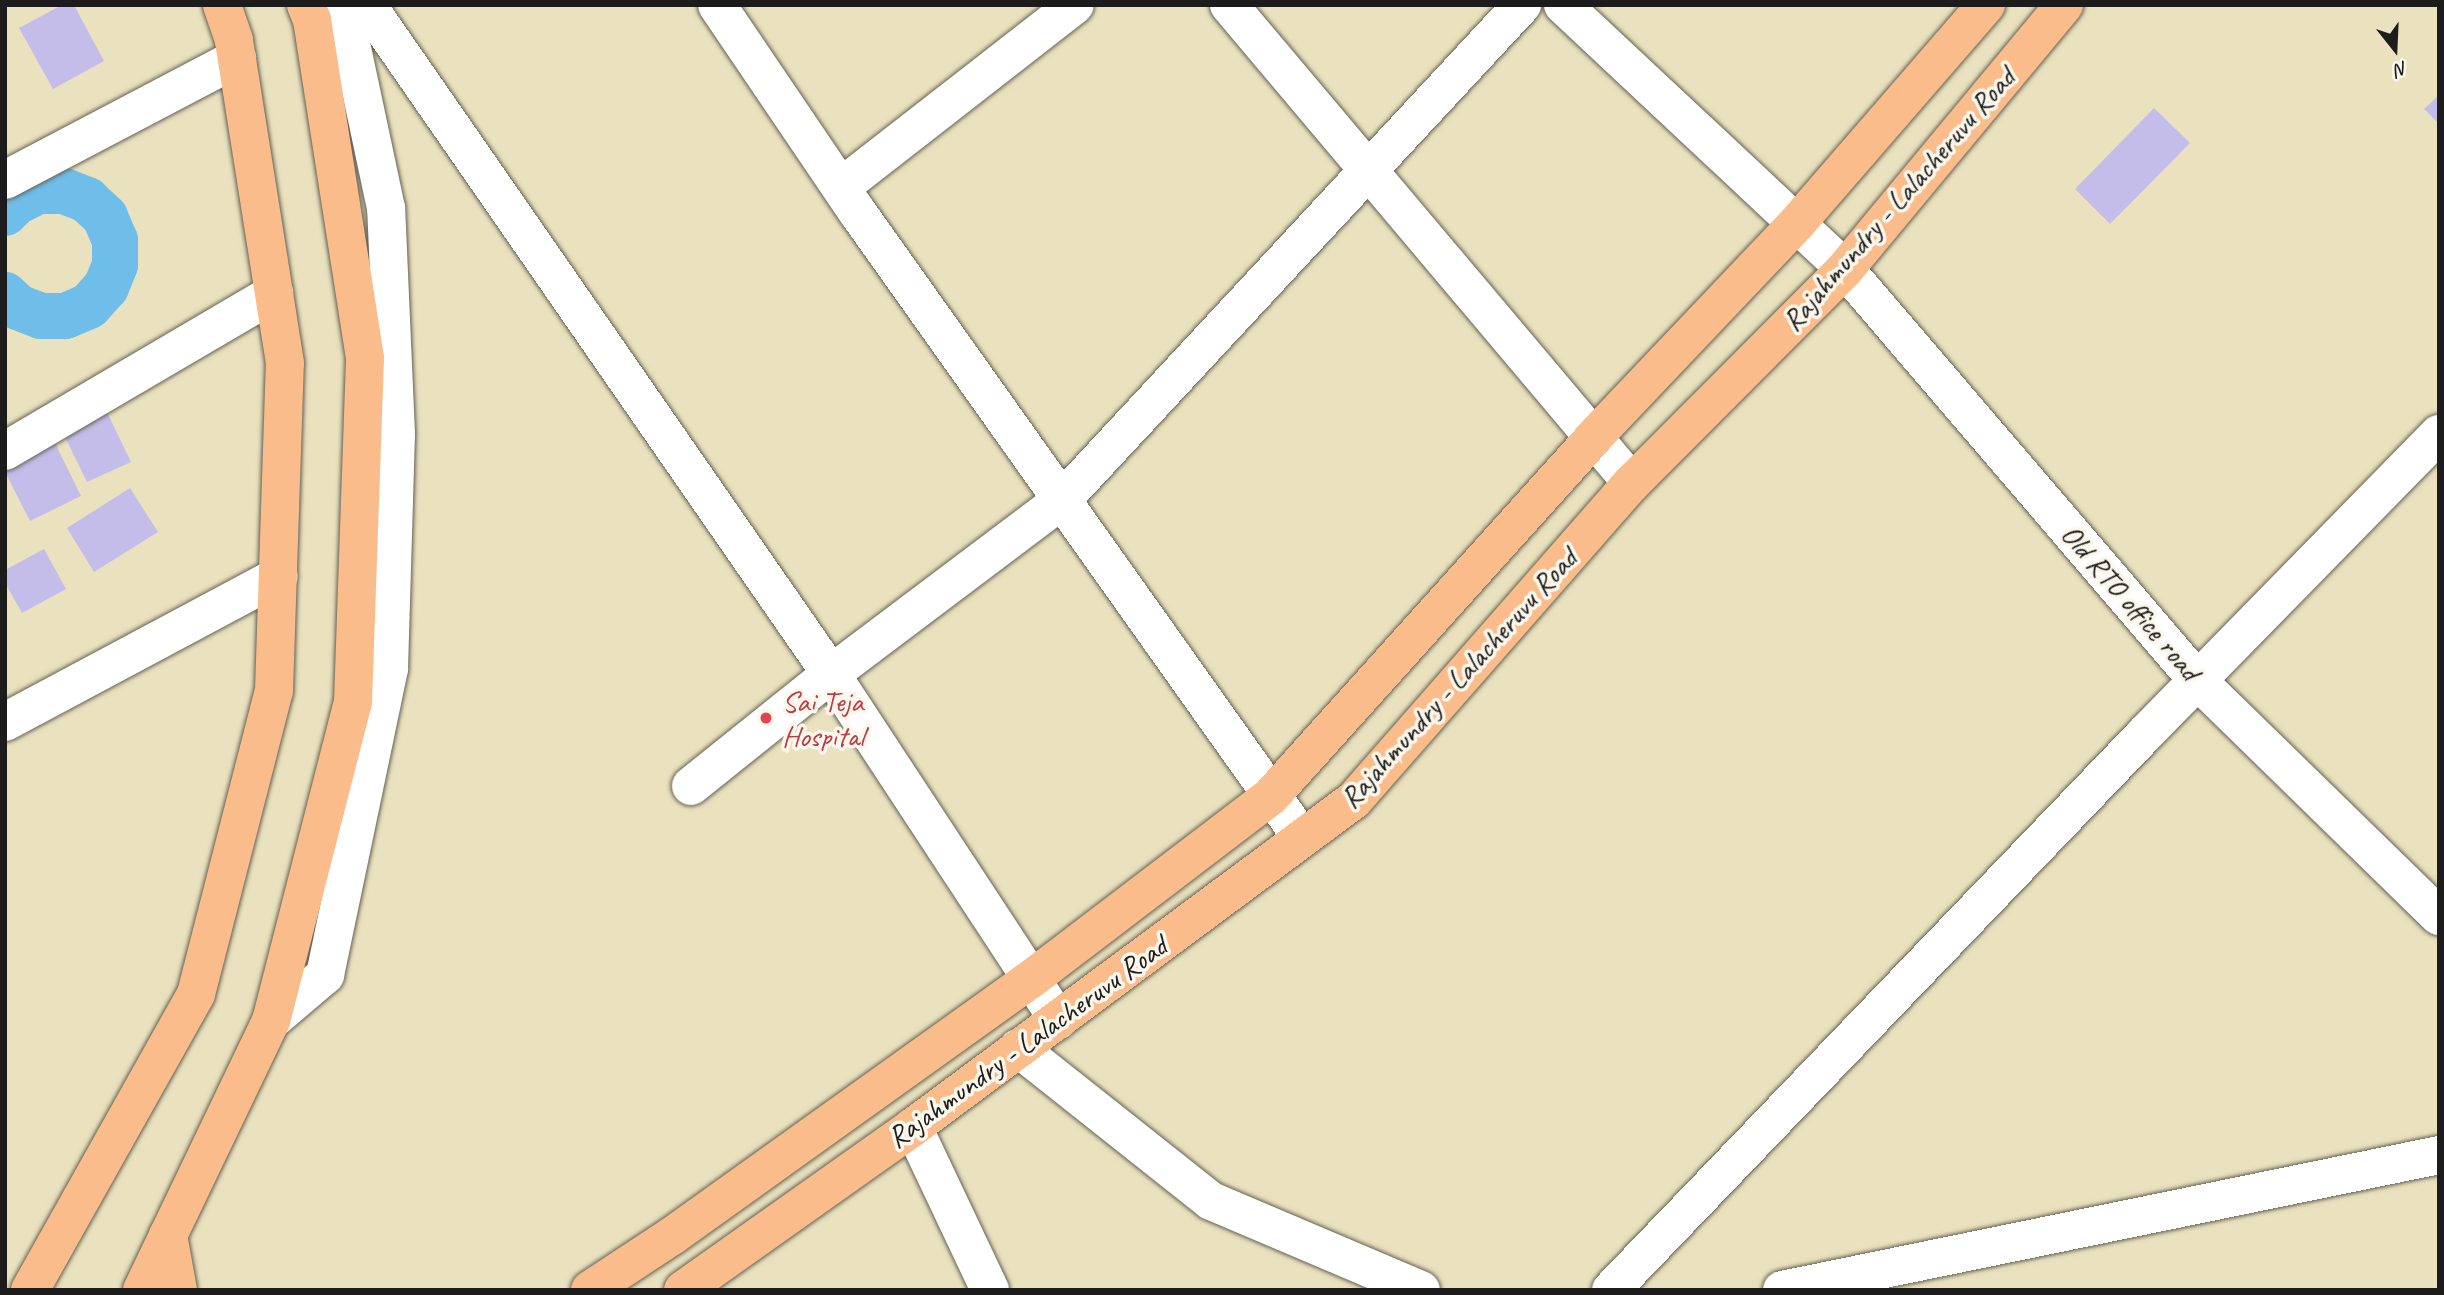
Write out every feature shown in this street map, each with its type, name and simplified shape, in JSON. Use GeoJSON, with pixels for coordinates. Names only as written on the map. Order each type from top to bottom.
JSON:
{"type":"FeatureCollection","features":[{"type":"Feature","properties":{"kind":"main road"},"geometry":{"type":"LineString","coordinates":[[30,1290],[196,994],[274,691],[285,363],[237,58],[222,5]]}},
{"type":"Feature","properties":{"kind":"main road"},"geometry":{"type":"LineString","coordinates":[[142,1290],[271,1021],[353,702],[365,358],[312,20],[306,5]]}},
{"type":"Feature","properties":{"kind":"main road"},"geometry":{"type":"LineString","coordinates":[[590,1290],[672,1236],[1031,979],[1271,796],[1593,438],[1797,223],[1986,5]]}},
{"type":"Feature","properties":{"kind":"main road","name":"Rajahmundry - Lalacheruvu Road"},"geometry":{"type":"LineString","coordinates":[[683,1290],[913,1126],[1354,800],[1632,483],[1845,269],[2064,5]]}},
{"type":"Feature","properties":{"kind":"main road"},"geometry":{"type":"LineString","coordinates":[[168,1235],[178,1290]]}},
{"type":"Feature","properties":{"kind":"street"},"geometry":{"type":"LineString","coordinates":[[717,5],[841,187],[1301,838]]}},
{"type":"Feature","properties":{"kind":"street"},"geometry":{"type":"LineString","coordinates":[[841,187],[1075,5]]}},
{"type":"Feature","properties":{"kind":"street"},"geometry":{"type":"LineString","coordinates":[[1229,5],[1632,483]]}},
{"type":"Feature","properties":{"kind":"street"},"geometry":{"type":"LineString","coordinates":[[691,786],[831,674],[1062,500],[1522,5]]}},
{"type":"Feature","properties":{"kind":"street","name":"Old RTO office road"},"geometry":{"type":"LineString","coordinates":[[1563,5],[1845,269],[2197,680],[2439,916]]}},
{"type":"Feature","properties":{"kind":"street"},"geometry":{"type":"LineString","coordinates":[[271,1021],[325,975],[389,669],[396,434],[386,208],[346,15],[374,15],[831,674],[1058,1020]]}},
{"type":"Feature","properties":{"kind":"street"},"geometry":{"type":"LineString","coordinates":[[5,180],[237,58]]}},
{"type":"Feature","properties":{"kind":"street"},"geometry":{"type":"LineString","coordinates":[[5,451],[274,293]]}},
{"type":"Feature","properties":{"kind":"street"},"geometry":{"type":"LineString","coordinates":[[1611,1290],[2197,680],[2439,434]]}},
{"type":"Feature","properties":{"kind":"street"},"geometry":{"type":"LineString","coordinates":[[5,722],[279,576]]}},
{"type":"Feature","properties":{"kind":"street"},"geometry":{"type":"LineString","coordinates":[[1018,1048],[1211,1201],[1421,1290]]}},
{"type":"Feature","properties":{"kind":"street"},"geometry":{"type":"LineString","coordinates":[[913,1126],[990,1290]]}},
{"type":"Feature","properties":{"kind":"street"},"geometry":{"type":"LineString","coordinates":[[1782,1290],[2439,1155]]}},
{"type":"Feature","properties":{"kind":"street"},"geometry":{"type":"LineString","coordinates":[[5,1285],[12,1290]]}},
{"type":"Feature","properties":{"kind":"building"},"geometry":{"type":"Polygon","coordinates":[[[62,5],[74,5],[104,61],[53,89],[19,28],[62,5]]]}},
{"type":"Feature","properties":{"kind":"building"},"geometry":{"type":"Polygon","coordinates":[[[2439,95],[2439,124],[2424,109],[2439,95]]]}},
{"type":"Feature","properties":{"kind":"building"},"geometry":{"type":"Polygon","coordinates":[[[2154,108],[2190,143],[2110,224],[2075,189],[2154,108]]]}},
{"type":"Feature","properties":{"kind":"building"},"geometry":{"type":"Polygon","coordinates":[[[105,408],[131,462],[87,482],[61,429],[105,408]]]}},
{"type":"Feature","properties":{"kind":"building"},"geometry":{"type":"Polygon","coordinates":[[[52,437],[81,496],[30,521],[5,472],[5,460],[52,437]]]}},
{"type":"Feature","properties":{"kind":"building"},"geometry":{"type":"Polygon","coordinates":[[[130,488],[158,532],[94,572],[67,528],[130,488]]]}},
{"type":"Feature","properties":{"kind":"building"},"geometry":{"type":"Polygon","coordinates":[[[44,549],[66,589],[22,613],[5,583],[5,570],[44,549]]]}},
{"type":"Feature","properties":{"kind":"waterway"},"geometry":{"type":"LineString","coordinates":[[5,213],[16,202],[39,191],[64,191],[87,200],[105,217],[115,240],[115,265],[106,287],[89,306],[65,316],[41,316],[18,307],[5,295]]}},
{"type":"Feature","properties":{"kind":"place","name":"Sai Teja Hospital"},"geometry":{"type":"Point","coordinates":[766,718]}}]}
